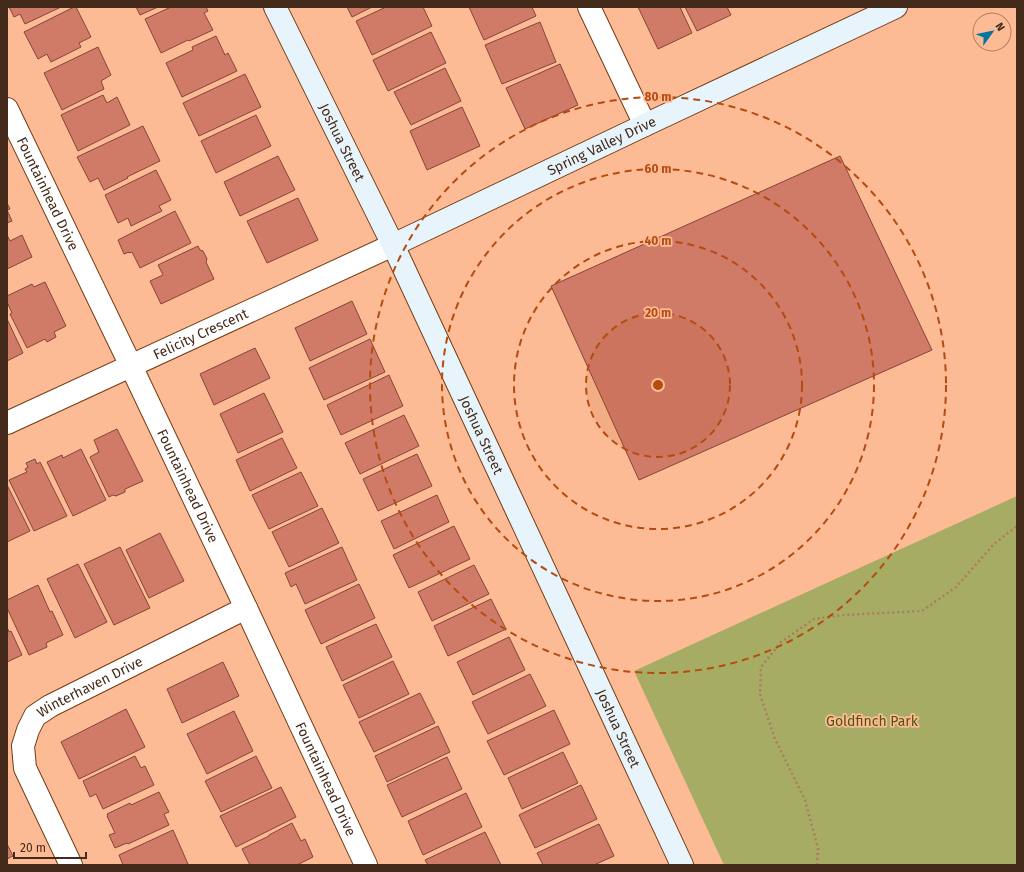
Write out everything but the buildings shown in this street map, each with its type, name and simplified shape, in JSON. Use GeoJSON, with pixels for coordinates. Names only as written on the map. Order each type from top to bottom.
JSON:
{"type":"FeatureCollection","features":[{"type":"Feature","properties":{"kind":"street","name":"Joshua Street"},"geometry":{"type":"LineString","coordinates":[[275,7],[393,245],[682,865]]}},
{"type":"Feature","properties":{"kind":"street"},"geometry":{"type":"LineString","coordinates":[[588,7],[645,125]]}},
{"type":"Feature","properties":{"kind":"street","name":"Spring Valley Drive"},"geometry":{"type":"LineString","coordinates":[[393,245],[896,7]]}},
{"type":"Feature","properties":{"kind":"street","name":"Fountainhead Drive"},"geometry":{"type":"LineString","coordinates":[[7,109],[132,366],[366,865]]}},
{"type":"Feature","properties":{"kind":"street","name":"Felicity Crescent"},"geometry":{"type":"LineString","coordinates":[[7,423],[393,245]]}},
{"type":"Feature","properties":{"kind":"street","name":"Winterhaven Drive"},"geometry":{"type":"LineString","coordinates":[[71,865],[25,768],[23,746],[28,730],[35,716],[50,706],[246,608]]}},
{"type":"Feature","properties":{"kind":"path"},"geometry":{"type":"LineString","coordinates":[[817,865],[818,848],[805,800],[775,739],[760,694],[761,667],[781,642],[814,619],[844,615],[922,611],[956,587],[994,544],[1017,526]]}},
{"type":"Feature","properties":{"kind":"green space","name":"Goldfinch Park"},"geometry":{"type":"Polygon","coordinates":[[[1017,496],[1017,865],[724,865],[634,671],[1017,496]]]}}]}
